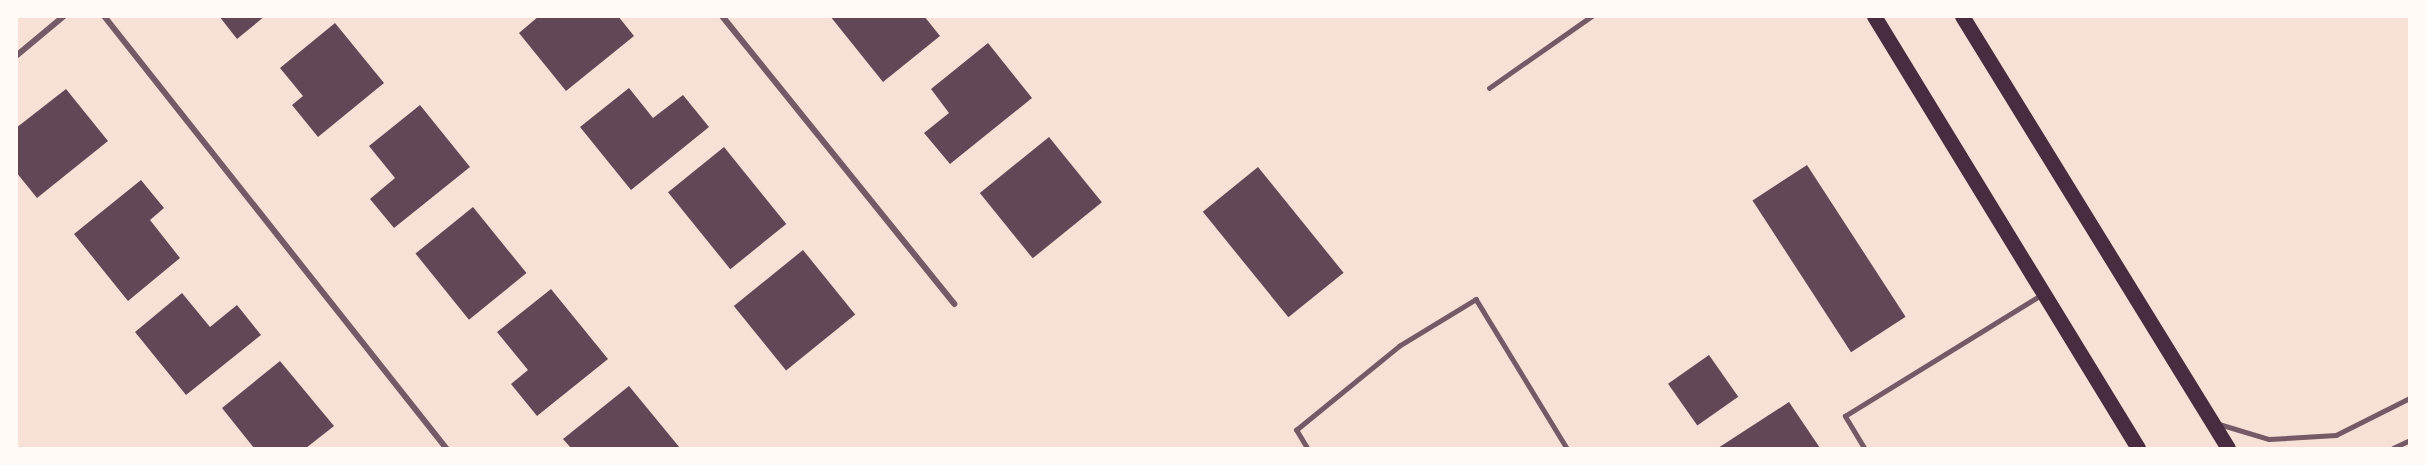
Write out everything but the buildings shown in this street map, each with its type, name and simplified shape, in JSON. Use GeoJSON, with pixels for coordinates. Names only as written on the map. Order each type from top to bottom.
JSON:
{"type":"FeatureCollection","features":[{"type":"Feature","properties":{"kind":"main road"},"geometry":{"type":"LineString","coordinates":[[1874,16],[2138,448]]}},
{"type":"Feature","properties":{"kind":"main road"},"geometry":{"type":"LineString","coordinates":[[1962,16],[2228,448]]}},
{"type":"Feature","properties":{"kind":"street"},"geometry":{"type":"LineString","coordinates":[[16,56],[64,16]]}},
{"type":"Feature","properties":{"kind":"street"},"geometry":{"type":"LineString","coordinates":[[104,16],[446,448]]}},
{"type":"Feature","properties":{"kind":"street"},"geometry":{"type":"LineString","coordinates":[[722,16],[954,304]]}},
{"type":"Feature","properties":{"kind":"lane"},"geometry":{"type":"LineString","coordinates":[[1489,88],[1592,16]]}},
{"type":"Feature","properties":{"kind":"lane"},"geometry":{"type":"LineString","coordinates":[[1864,448],[1845,416],[2043,294]]}},
{"type":"Feature","properties":{"kind":"lane"},"geometry":{"type":"LineString","coordinates":[[1307,448],[1296,430],[1399,346],[1476,299],[1567,448]]}},
{"type":"Feature","properties":{"kind":"lane"},"geometry":{"type":"LineString","coordinates":[[2212,422],[2269,439],[2336,435],[2409,398]]}},
{"type":"Feature","properties":{"kind":"lane"},"geometry":{"type":"LineString","coordinates":[[2393,448],[2409,440]]}}]}
